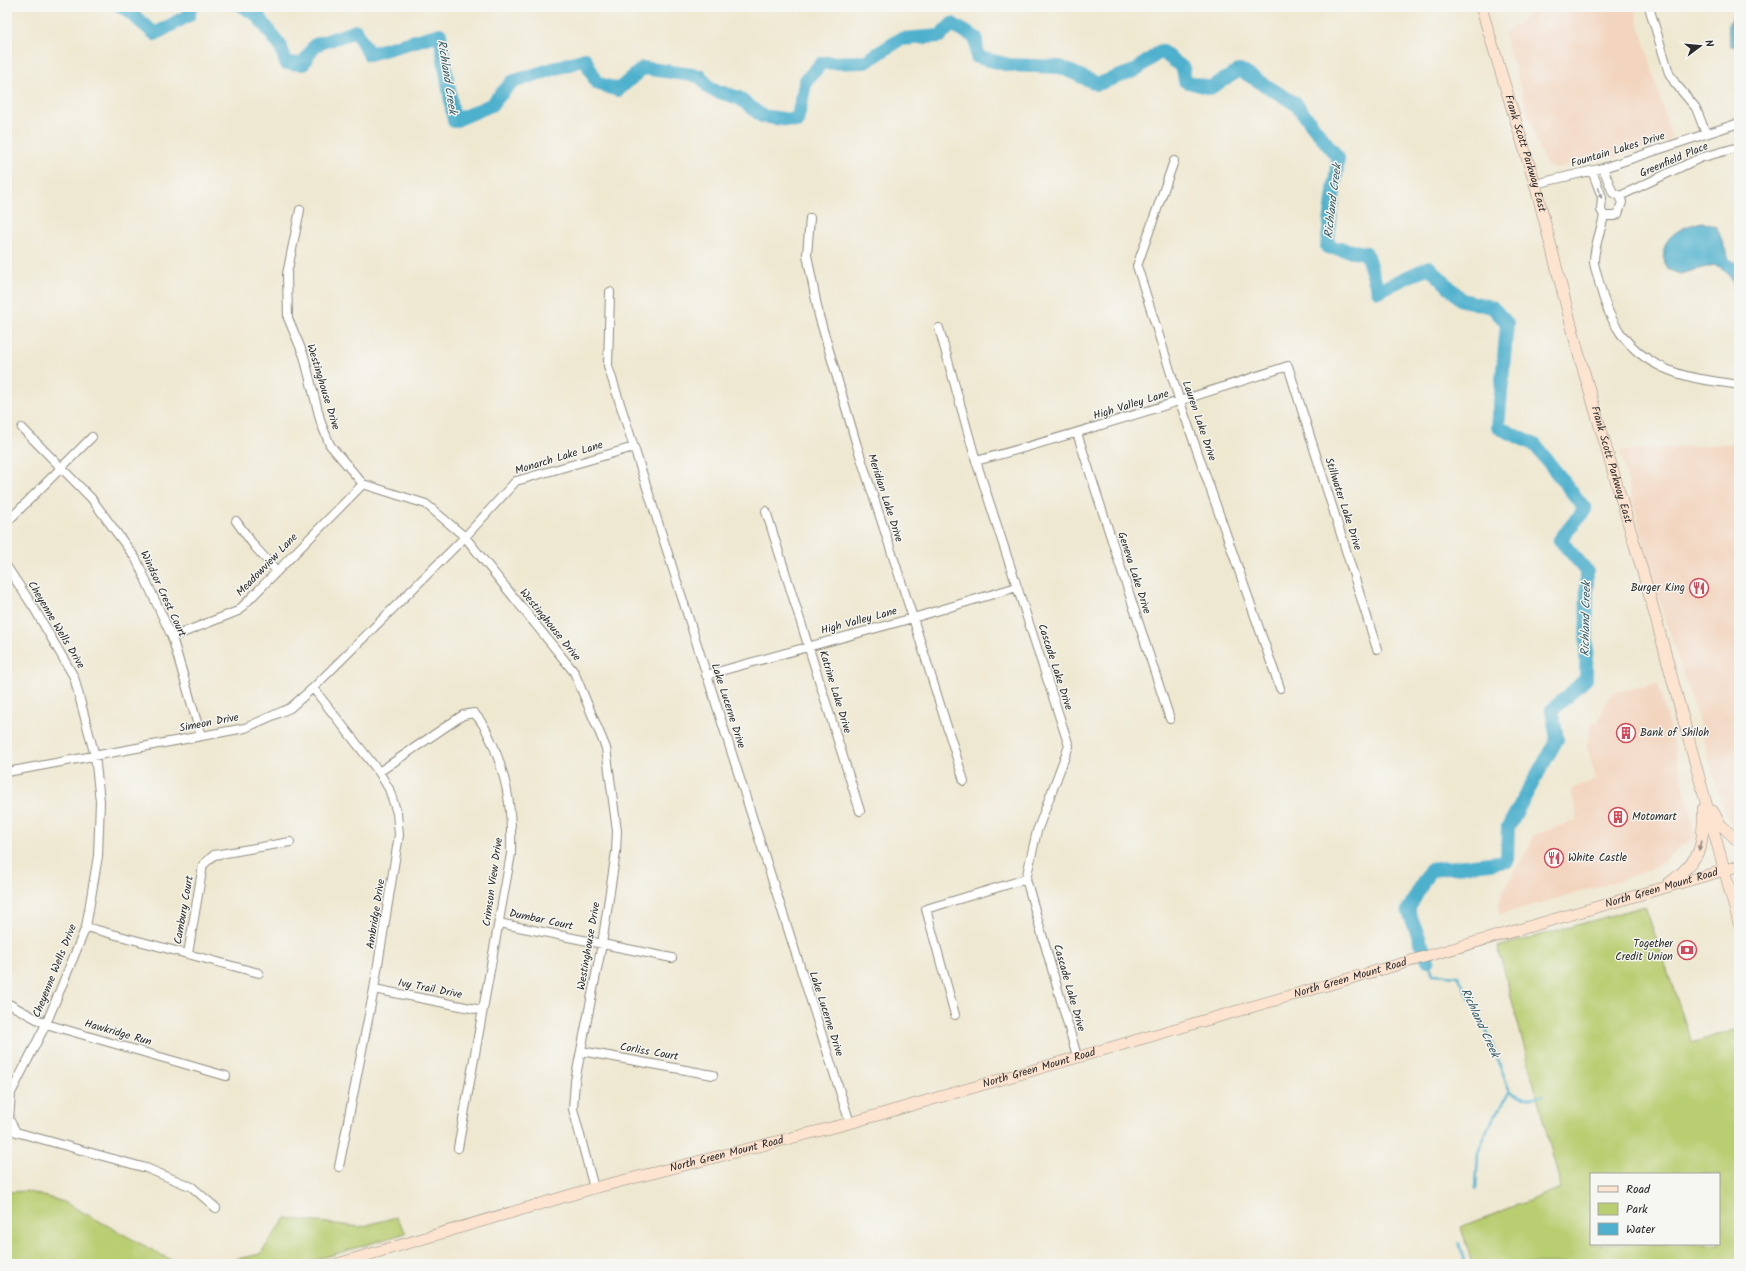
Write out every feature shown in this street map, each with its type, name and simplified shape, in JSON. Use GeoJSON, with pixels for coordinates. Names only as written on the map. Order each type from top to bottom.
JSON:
{"type":"FeatureCollection","features":[{"type":"Feature","properties":{"kind":"street","name":"Frank Scott Parkway East"},"geometry":{"type":"LineString","coordinates":[[1481,7],[1535,184],[1579,355],[1650,597],[1739,924]]}},
{"type":"Feature","properties":{"kind":"street"},"geometry":{"type":"LineString","coordinates":[[1649,7],[1669,73],[1675,83],[1696,108],[1706,134]]}},
{"type":"Feature","properties":{"kind":"street","name":"Fountain Lakes Drive"},"geometry":{"type":"LineString","coordinates":[[1535,184],[1603,168],[1739,123]]}},
{"type":"Feature","properties":{"kind":"street","name":"Greenfield Place"},"geometry":{"type":"LineString","coordinates":[[1620,196],[1700,158],[1739,147]]}},
{"type":"Feature","properties":{"kind":"street","name":"Lauren Lake Drive"},"geometry":{"type":"LineString","coordinates":[[1174,161],[1137,266],[1180,402],[1280,688]]}},
{"type":"Feature","properties":{"kind":"street"},"geometry":{"type":"LineString","coordinates":[[1603,168],[1613,193],[1620,196],[1622,202],[1618,214],[1614,216],[1604,216]]}},
{"type":"Feature","properties":{"kind":"street"},"geometry":{"type":"LineString","coordinates":[[1592,171],[1602,197],[1601,210],[1604,216],[1594,261],[1604,303],[1613,324],[1624,338],[1641,355],[1665,369],[1696,377],[1739,385]]}},
{"type":"Feature","properties":{"kind":"street","name":"Westinghouse Drive"},"geometry":{"type":"LineString","coordinates":[[300,210],[287,274],[288,318],[304,356],[321,423],[330,445],[363,484],[426,504],[465,537],[574,672],[606,748],[617,830],[616,852],[602,944],[575,1081],[574,1109],[594,1188]]}},
{"type":"Feature","properties":{"kind":"street","name":"Meridian Lake Drive"},"geometry":{"type":"LineString","coordinates":[[810,218],[807,255],[819,316],[857,446],[964,781]]}},
{"type":"Feature","properties":{"kind":"street","name":"Lake Lucerne Drive"},"geometry":{"type":"LineString","coordinates":[[610,292],[608,366],[850,1123]]}},
{"type":"Feature","properties":{"kind":"street","name":"Cascade Lake Drive"},"geometry":{"type":"LineString","coordinates":[[939,328],[976,461],[1069,746],[1037,831],[1026,879],[1077,1056]]}},
{"type":"Feature","properties":{"kind":"street","name":"High Valley Lane"},"geometry":{"type":"LineString","coordinates":[[976,461],[1077,434],[1288,366]]}},
{"type":"Feature","properties":{"kind":"street","name":"Stillwater Lake Drive"},"geometry":{"type":"LineString","coordinates":[[1288,366],[1377,649]]}},
{"type":"Feature","properties":{"kind":"street","name":"Windsor Crest Court"},"geometry":{"type":"LineString","coordinates":[[22,428],[91,498],[136,559],[172,637],[201,736]]}},
{"type":"Feature","properties":{"kind":"street","name":"Geneva Lake Drive"},"geometry":{"type":"LineString","coordinates":[[1077,434],[1170,719]]}},
{"type":"Feature","properties":{"kind":"street"},"geometry":{"type":"LineString","coordinates":[[7,522],[92,437]]}},
{"type":"Feature","properties":{"kind":"street","name":"Monarch Lake Lane"},"geometry":{"type":"LineString","coordinates":[[465,537],[516,481],[634,447]]}},
{"type":"Feature","properties":{"kind":"street","name":"Meadowview Lane"},"geometry":{"type":"LineString","coordinates":[[172,637],[238,611],[276,570],[363,484]]}},
{"type":"Feature","properties":{"kind":"street","name":"Katrine Lake Drive"},"geometry":{"type":"LineString","coordinates":[[766,511],[860,811]]}},
{"type":"Feature","properties":{"kind":"street"},"geometry":{"type":"LineString","coordinates":[[236,521],[255,547],[276,570]]}},
{"type":"Feature","properties":{"kind":"street","name":"Simeon Drive"},"geometry":{"type":"LineString","coordinates":[[7,772],[245,728],[290,708],[313,688],[465,537]]}},
{"type":"Feature","properties":{"kind":"street","name":"Cheyenne Wells Drive"},"geometry":{"type":"LineString","coordinates":[[7,567],[34,608],[74,677],[95,756],[100,801],[98,856],[86,927],[46,1024],[11,1092],[9,1119],[16,1132],[146,1168],[192,1187],[216,1208]]}},
{"type":"Feature","properties":{"kind":"street","name":"High Valley Lane"},"geometry":{"type":"LineString","coordinates":[[706,675],[913,618],[1017,587]]}},
{"type":"Feature","properties":{"kind":"street","name":"Ambridge Drive"},"geometry":{"type":"LineString","coordinates":[[313,688],[379,772],[393,797],[399,835],[374,989],[339,1167]]}},
{"type":"Feature","properties":{"kind":"street","name":"Crimson View Drive"},"geometry":{"type":"LineString","coordinates":[[379,772],[463,715],[474,713],[484,722],[502,769],[510,797],[512,819],[511,854],[499,923],[481,1010],[458,1148]]}},
{"type":"Feature","properties":{"kind":"street"},"geometry":{"type":"LineString","coordinates":[[1703,792],[1720,824],[1739,842]]}},
{"type":"Feature","properties":{"kind":"street"},"geometry":{"type":"LineString","coordinates":[[1662,888],[1689,868],[1700,851],[1704,829],[1703,792]]}},
{"type":"Feature","properties":{"kind":"street","name":"Cambury Court"},"geometry":{"type":"LineString","coordinates":[[188,954],[203,865],[214,855],[290,842]]}},
{"type":"Feature","properties":{"kind":"street","name":"North Green Mount Road"},"geometry":{"type":"LineString","coordinates":[[337,1264],[362,1260],[594,1188],[850,1123],[1077,1056],[1739,866]]}},
{"type":"Feature","properties":{"kind":"street"},"geometry":{"type":"LineString","coordinates":[[955,1015],[926,909],[1026,879]]}},
{"type":"Feature","properties":{"kind":"street","name":"Dumbar Court"},"geometry":{"type":"LineString","coordinates":[[499,923],[672,958]]}},
{"type":"Feature","properties":{"kind":"street"},"geometry":{"type":"LineString","coordinates":[[86,927],[259,973]]}},
{"type":"Feature","properties":{"kind":"street","name":"Ivy Trail Drive"},"geometry":{"type":"LineString","coordinates":[[374,989],[481,1010]]}},
{"type":"Feature","properties":{"kind":"street","name":"Hawkridge Run"},"geometry":{"type":"LineString","coordinates":[[7,1003],[46,1024],[226,1076]]}},
{"type":"Feature","properties":{"kind":"street","name":"Corliss Court"},"geometry":{"type":"LineString","coordinates":[[581,1051],[713,1075]]}},
{"type":"Feature","properties":{"kind":"shaded area"},"geometry":{"type":"Polygon","coordinates":[[[1538,7],[1634,7],[1672,140],[1616,158],[1609,156],[1558,168],[1550,167],[1545,164],[1504,34],[1538,7]]]}},
{"type":"Feature","properties":{"kind":"shaded area"},"geometry":{"type":"Polygon","coordinates":[[[1739,443],[1739,835],[1734,830],[1722,805],[1701,730],[1655,586],[1620,451],[1739,443]]]}},
{"type":"Feature","properties":{"kind":"shaded area"},"geometry":{"type":"Polygon","coordinates":[[[1658,683],[1696,836],[1652,869],[1605,885],[1499,915],[1499,905],[1502,893],[1530,846],[1533,835],[1578,820],[1571,789],[1596,780],[1587,745],[1592,722],[1598,723],[1608,698],[1616,692],[1658,683]]]}},
{"type":"Feature","properties":{"kind":"green space"},"geometry":{"type":"Polygon","coordinates":[[[1645,906],[1692,1043],[1739,1028],[1739,1264],[1472,1264],[1461,1227],[1561,1188],[1498,947],[1645,906]]]}},
{"type":"Feature","properties":{"kind":"green space"},"geometry":{"type":"Polygon","coordinates":[[[26,1191],[64,1202],[178,1264],[7,1264],[7,1192],[26,1191]]]}},
{"type":"Feature","properties":{"kind":"green space"},"geometry":{"type":"Polygon","coordinates":[[[396,1217],[406,1233],[302,1264],[215,1264],[260,1254],[286,1218],[360,1227],[396,1217]]]}},
{"type":"Feature","properties":{"kind":"water"},"geometry":{"type":"Polygon","coordinates":[[[1739,14],[1739,46],[1731,46],[1729,24],[1734,17],[1739,14]]]}},
{"type":"Feature","properties":{"kind":"water"},"geometry":{"type":"Polygon","coordinates":[[[1702,222],[1717,227],[1728,257],[1732,261],[1739,263],[1739,304],[1732,280],[1725,270],[1720,267],[1714,265],[1680,274],[1667,269],[1664,259],[1666,243],[1677,232],[1702,222]]]}},
{"type":"Feature","properties":{"kind":"waterway","name":"Richland Creek"},"geometry":{"type":"LineString","coordinates":[[121,7],[126,9],[155,34],[189,15],[190,7]]}},
{"type":"Feature","properties":{"kind":"waterway","name":"Richland Creek"},"geometry":{"type":"LineString","coordinates":[[243,7],[257,15],[281,47],[286,63],[303,64],[315,45],[356,31],[369,54],[440,34],[454,121],[491,105],[512,82],[585,59],[597,83],[618,90],[643,68],[700,76],[710,89],[739,98],[762,116],[797,121],[806,80],[822,63],[865,62],[901,39],[940,36],[952,24],[976,38],[977,57],[1009,65],[1060,67],[1098,84],[1134,71],[1161,51],[1183,68],[1185,81],[1210,88],[1240,70],[1296,104],[1338,158],[1327,247],[1366,253],[1378,291],[1429,267],[1462,300],[1492,307],[1507,323],[1498,427],[1535,445],[1585,509],[1560,540],[1587,571],[1586,679],[1552,710],[1557,739],[1508,827],[1507,861],[1430,870],[1408,910],[1428,960]]}},
{"type":"Feature","properties":{"kind":"waterway","name":"Richland Creek"},"geometry":{"type":"LineString","coordinates":[[1428,960],[1433,974],[1458,976],[1487,1031],[1510,1092]]}},
{"type":"Feature","properties":{"kind":"waterway"},"geometry":{"type":"LineString","coordinates":[[1510,1092],[1524,1098],[1542,1096]]}},
{"type":"Feature","properties":{"kind":"waterway","name":"Richland Creek"},"geometry":{"type":"LineString","coordinates":[[1476,1189],[1478,1153],[1487,1130],[1510,1092]]}},
{"type":"Feature","properties":{"kind":"waterway","name":"Richland Creek"},"geometry":{"type":"LineString","coordinates":[[1459,1243],[1465,1264]]}},
{"type":"Feature","properties":{"kind":"place","name":"Burger King"},"geometry":{"type":"Point","coordinates":[1699,588]}},
{"type":"Feature","properties":{"kind":"place","name":"Bank of Shiloh"},"geometry":{"type":"Point","coordinates":[1626,733]}},
{"type":"Feature","properties":{"kind":"place","name":"Motomart"},"geometry":{"type":"Point","coordinates":[1618,817]}},
{"type":"Feature","properties":{"kind":"place","name":"White Castle"},"geometry":{"type":"Point","coordinates":[1554,858]}},
{"type":"Feature","properties":{"kind":"place","name":"Together Credit Union"},"geometry":{"type":"Point","coordinates":[1687,950]}}]}
